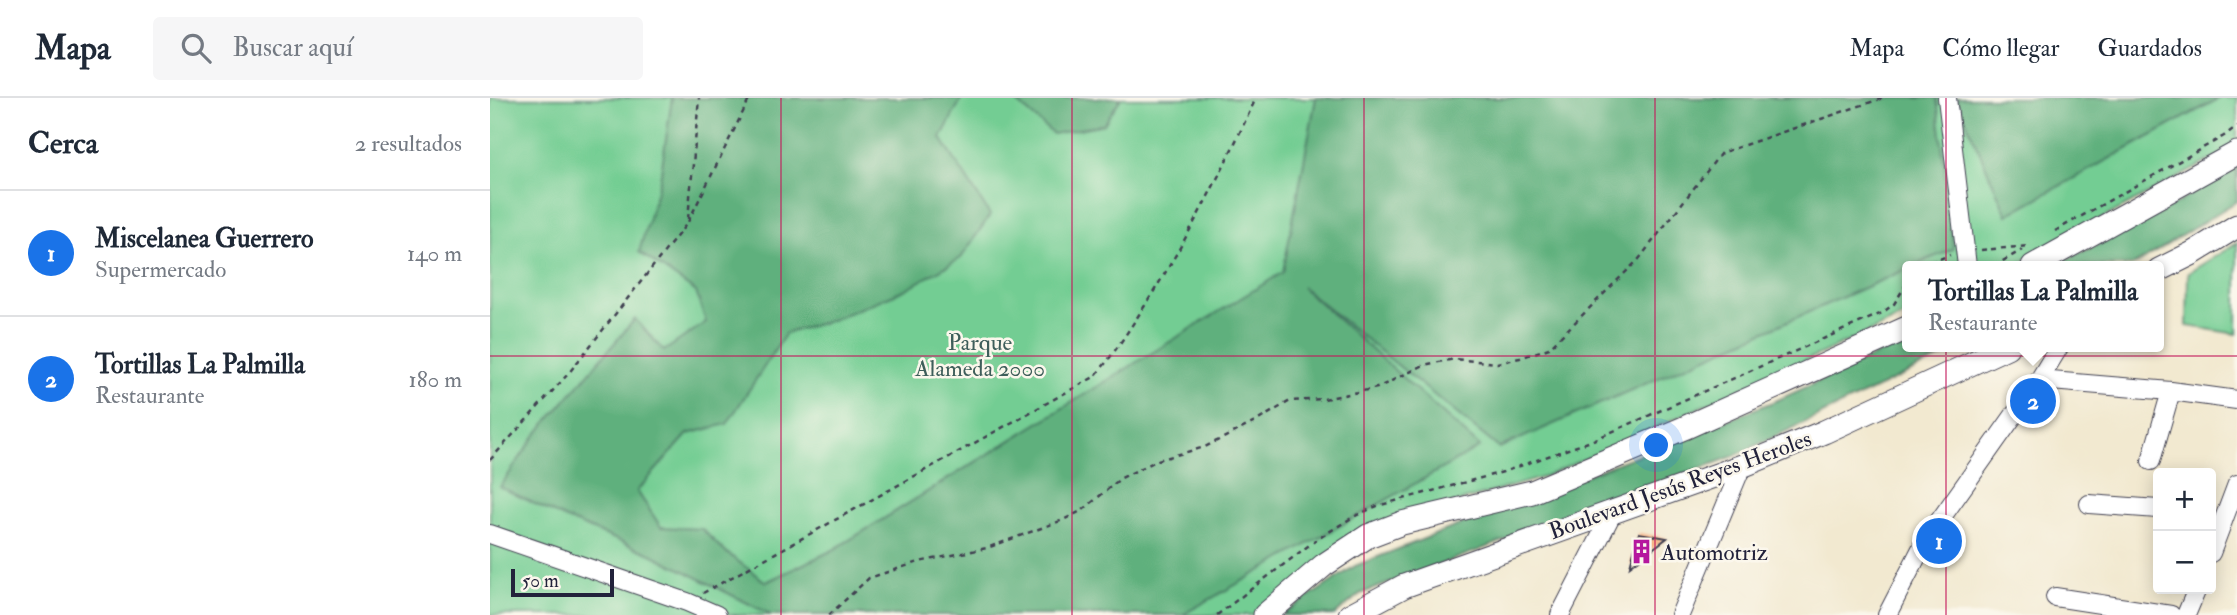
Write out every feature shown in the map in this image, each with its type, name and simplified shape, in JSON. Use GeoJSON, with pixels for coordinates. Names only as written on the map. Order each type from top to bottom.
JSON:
{"type":"FeatureCollection","features":[{"type":"Feature","properties":{"kind":"main road"},"geometry":{"type":"LineString","coordinates":[[2039,259],[2237,153]]}},
{"type":"Feature","properties":{"kind":"main road"},"geometry":{"type":"LineString","coordinates":[[2164,268],[2237,226]]}},
{"type":"Feature","properties":{"kind":"main road","name":"Boulevard Jesús Reyes Heroles"},"geometry":{"type":"LineString","coordinates":[[1265,615],[1324,565],[1368,536],[1402,523],[1532,492],[1684,428],[1902,330]]}},
{"type":"Feature","properties":{"kind":"main road","name":"Boulevard Jesús Reyes Heroles"},"geometry":{"type":"LineString","coordinates":[[1350,615],[1404,586],[1742,466],[1824,432],[1996,352]]}},
{"type":"Feature","properties":{"kind":"street"},"geometry":{"type":"LineString","coordinates":[[1947,98],[1967,261]]}},
{"type":"Feature","properties":{"kind":"street"},"geometry":{"type":"LineString","coordinates":[[1887,615],[1925,541],[2056,352]]}},
{"type":"Feature","properties":{"kind":"street"},"geometry":{"type":"LineString","coordinates":[[2039,380],[2171,391],[2237,400]]}},
{"type":"Feature","properties":{"kind":"street"},"geometry":{"type":"LineString","coordinates":[[2151,461],[2171,391]]}},
{"type":"Feature","properties":{"kind":"street"},"geometry":{"type":"LineString","coordinates":[[1679,615],[1742,466]]}},
{"type":"Feature","properties":{"kind":"street"},"geometry":{"type":"LineString","coordinates":[[2215,531],[2218,513],[2237,484]]}},
{"type":"Feature","properties":{"kind":"street"},"geometry":{"type":"LineString","coordinates":[[2089,504],[2153,509]]}},
{"type":"Feature","properties":{"kind":"street"},"geometry":{"type":"LineString","coordinates":[[1560,615],[1614,510]]}},
{"type":"Feature","properties":{"kind":"street"},"geometry":{"type":"LineString","coordinates":[[490,534],[687,602],[717,615]]}},
{"type":"Feature","properties":{"kind":"street"},"geometry":{"type":"LineString","coordinates":[[2186,615],[2195,594]]}},
{"type":"Feature","properties":{"kind":"street"},"geometry":{"type":"LineString","coordinates":[[2055,597],[2171,615]]}},
{"type":"Feature","properties":{"kind":"path"},"geometry":{"type":"LineString","coordinates":[[688,222],[699,98]]}},
{"type":"Feature","properties":{"kind":"path"},"geometry":{"type":"LineString","coordinates":[[490,460],[568,374],[688,222],[750,98]]}},
{"type":"Feature","properties":{"kind":"path"},"geometry":{"type":"LineString","coordinates":[[687,602],[1094,377],[1110,360],[1162,278],[1224,166],[1256,98]]}},
{"type":"Feature","properties":{"kind":"path"},"geometry":{"type":"LineString","coordinates":[[829,615],[869,578],[919,562],[986,548],[1063,520],[1083,510],[1121,478],[1158,460],[1205,447],[1290,401],[1324,399],[1377,388],[1424,365],[1454,359],[1497,363],[1549,348],[1639,259],[1721,153],[1883,98]]}},
{"type":"Feature","properties":{"kind":"path"},"geometry":{"type":"LineString","coordinates":[[2052,233],[2237,126]]}},
{"type":"Feature","properties":{"kind":"path"},"geometry":{"type":"LineString","coordinates":[[1217,615],[1316,540],[1353,517],[1400,499],[1503,472],[1603,436],[1882,313],[1894,304],[1902,292]]}},
{"type":"Feature","properties":{"kind":"green space","name":"Parque Alameda 2000"},"geometry":{"type":"Polygon","coordinates":[[[490,98],[2237,98],[2237,146],[2023,261],[1902,261],[1902,317],[1544,477],[1365,529],[1259,615],[490,615],[490,98]]]}},
{"type":"Feature","properties":{"kind":"green space"},"geometry":{"type":"Polygon","coordinates":[[[672,98],[962,98],[941,138],[990,215],[961,258],[904,290],[829,321],[786,333],[727,424],[688,434],[637,491],[661,527],[702,529],[723,550],[766,582],[833,550],[1283,272],[1316,98],[1937,98],[1953,249],[1925,261],[1902,261],[1902,271],[1499,448],[1302,287],[1480,447],[1182,615],[771,615],[651,554],[566,519],[500,487],[535,436],[635,319],[664,351],[706,322],[696,292],[639,252],[660,180],[672,98]]]}},
{"type":"Feature","properties":{"kind":"green space"},"geometry":{"type":"Polygon","coordinates":[[[1012,98],[1121,98],[1104,124],[1053,134],[1012,98]]]}},
{"type":"Feature","properties":{"kind":"green space"},"geometry":{"type":"Polygon","coordinates":[[[1956,98],[2220,98],[2007,215],[1956,98]]]}},
{"type":"Feature","properties":{"kind":"green space"},"geometry":{"type":"Polygon","coordinates":[[[2237,167],[2237,201],[2141,261],[2062,261],[2137,227],[2237,167]]]}},
{"type":"Feature","properties":{"kind":"green space"},"geometry":{"type":"Polygon","coordinates":[[[2237,243],[2237,334],[2187,326],[2188,273],[2237,243]]]}},
{"type":"Feature","properties":{"kind":"green space"},"geometry":{"type":"Polygon","coordinates":[[[1902,343],[1902,352],[1952,352],[1734,456],[1360,594],[1335,615],[1282,615],[1355,566],[1780,399],[1902,343]]]}},
{"type":"Feature","properties":{"kind":"building","name":"Automotriz"},"geometry":{"type":"Polygon","coordinates":[[[1639,533],[1667,538],[1630,566],[1639,533]]]}},
{"type":"Feature","properties":{"kind":"place","name":"Tortillas La Palmilla"},"geometry":{"type":"Point","coordinates":[2033,401]}},
{"type":"Feature","properties":{"kind":"place","name":"Miscelanea Guerrero"},"geometry":{"type":"Point","coordinates":[1939,541]}},
{"type":"Feature","properties":{"kind":"place","name":"Automotriz"},"geometry":{"type":"Point","coordinates":[1641,552]}}]}
